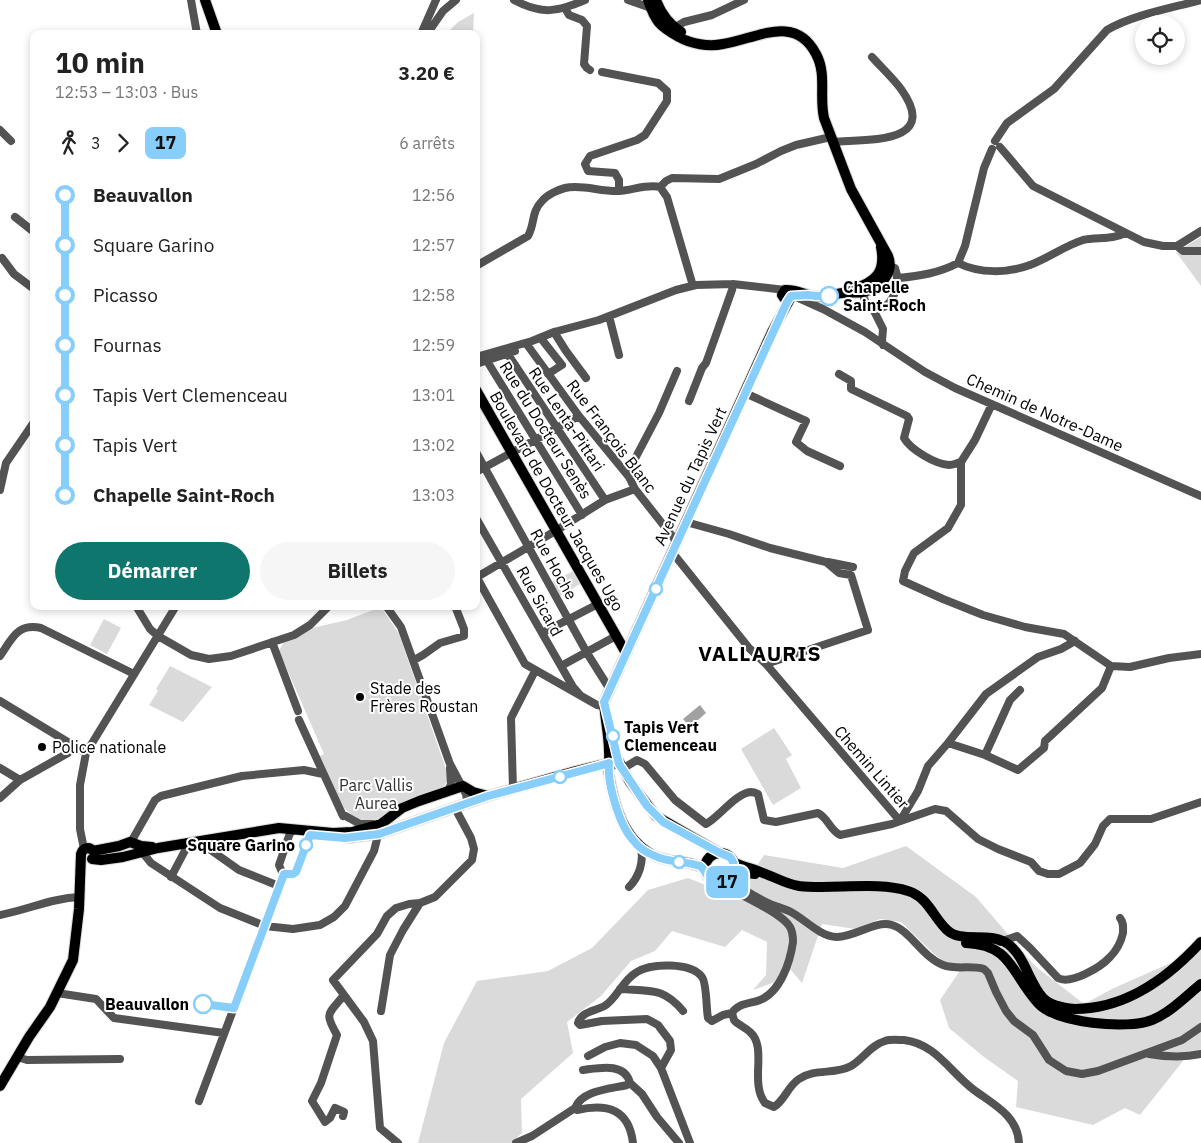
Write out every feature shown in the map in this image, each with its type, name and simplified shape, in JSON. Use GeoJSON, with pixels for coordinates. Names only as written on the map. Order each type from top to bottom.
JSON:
{"type":"FeatureCollection","features":[{"type":"Feature","properties":{"kind":"main road"},"geometry":{"type":"LineString","coordinates":[[205,0],[215,30]]}},
{"type":"Feature","properties":{"kind":"main road"},"geometry":{"type":"LineString","coordinates":[[653,2],[657,22],[684,39],[704,44],[721,45],[775,31],[789,32],[807,41],[815,51],[822,66],[822,108],[832,140],[851,189],[880,244],[887,269]]}},
{"type":"Feature","properties":{"kind":"main road"},"geometry":{"type":"LineString","coordinates":[[842,293],[862,292],[878,285],[887,269]]}},
{"type":"Feature","properties":{"kind":"main road"},"geometry":{"type":"LineString","coordinates":[[788,295],[795,290],[808,295],[824,297],[842,293],[865,285],[887,269]]}},
{"type":"Feature","properties":{"kind":"main road","name":"Avenue du Tapis Vert"},"geometry":{"type":"LineString","coordinates":[[604,706],[609,688],[788,295]]}},
{"type":"Feature","properties":{"kind":"main road","name":"Boulevard de Docteur Jacques Ugo"},"geometry":{"type":"LineString","coordinates":[[480,397],[626,653]]}},
{"type":"Feature","properties":{"kind":"main road"},"geometry":{"type":"LineString","coordinates":[[604,706],[610,752],[617,765],[656,816],[730,857],[735,863],[798,886],[882,887],[906,890],[923,899],[948,931],[955,935],[989,937],[1002,940],[1021,959],[1044,999],[1058,1006],[1071,1009],[1089,1009],[1114,1004],[1127,999],[1139,993],[1176,966],[1201,942]]}},
{"type":"Feature","properties":{"kind":"main road"},"geometry":{"type":"LineString","coordinates":[[0,1086],[38,1023],[50,1007],[73,960],[77,937],[80,874],[88,856],[101,860],[141,846],[158,848],[267,830],[354,838],[400,826],[512,789],[617,765]]}},
{"type":"Feature","properties":{"kind":"main road"},"geometry":{"type":"LineString","coordinates":[[617,765],[608,774],[623,826],[632,840],[654,856],[670,861],[695,864],[705,869]]}},
{"type":"Feature","properties":{"kind":"main road"},"geometry":{"type":"LineString","coordinates":[[329,835],[346,822],[360,830],[380,830],[402,808],[463,786],[473,792],[488,796]]}},
{"type":"Feature","properties":{"kind":"main road"},"geometry":{"type":"LineString","coordinates":[[720,853],[709,858],[705,869],[708,877],[714,882],[752,873],[798,892],[895,894],[906,896],[920,905],[942,935],[950,940],[986,945],[994,948],[1009,962],[1038,1003],[1046,1011],[1059,1017],[1128,1025],[1152,1020],[1166,1012],[1201,984]]}},
{"type":"Feature","properties":{"kind":"main road"},"geometry":{"type":"LineString","coordinates":[[729,879],[735,863]]}},
{"type":"Feature","properties":{"kind":"street"},"geometry":{"type":"LineString","coordinates":[[192,0],[196,30]]}},
{"type":"Feature","properties":{"kind":"street"},"geometry":{"type":"LineString","coordinates":[[423,30],[436,0]]}},
{"type":"Feature","properties":{"kind":"street"},"geometry":{"type":"LineString","coordinates":[[431,30],[443,12],[456,0]]}},
{"type":"Feature","properties":{"kind":"street"},"geometry":{"type":"LineString","coordinates":[[514,0],[529,8],[538,10],[558,10],[585,0]]}},
{"type":"Feature","properties":{"kind":"street"},"geometry":{"type":"LineString","coordinates":[[628,0],[653,2]]}},
{"type":"Feature","properties":{"kind":"street"},"geometry":{"type":"LineString","coordinates":[[672,30],[684,22],[712,15],[744,0]]}},
{"type":"Feature","properties":{"kind":"street"},"geometry":{"type":"LineString","coordinates":[[887,269],[898,278],[912,277],[930,274],[958,263],[965,246],[984,168],[996,146],[998,134],[1007,123],[1054,89],[1107,30],[1115,25],[1201,0]]}},
{"type":"Feature","properties":{"kind":"street"},"geometry":{"type":"LineString","coordinates":[[566,8],[568,15],[582,20],[587,26],[584,64],[590,70]]}},
{"type":"Feature","properties":{"kind":"street"},"geometry":{"type":"LineString","coordinates":[[660,187],[672,178],[719,179],[796,145],[832,140],[890,138],[899,134],[912,126],[914,120],[913,112],[903,91],[872,57]]}},
{"type":"Feature","properties":{"kind":"street"},"geometry":{"type":"LineString","coordinates":[[602,72],[658,83],[667,91],[668,96],[664,107],[644,135],[637,140],[590,156],[586,160],[585,164],[588,170],[615,173],[619,180],[619,191]]}},
{"type":"Feature","properties":{"kind":"street"},"geometry":{"type":"LineString","coordinates":[[0,130],[11,141]]}},
{"type":"Feature","properties":{"kind":"street"},"geometry":{"type":"LineString","coordinates":[[996,146],[1033,186],[1144,242],[1163,246],[1177,246],[1201,231]]}},
{"type":"Feature","properties":{"kind":"street"},"geometry":{"type":"LineString","coordinates":[[480,264],[528,236],[531,231],[535,208],[545,198],[558,190],[576,187],[619,191],[653,185],[660,187],[667,197],[690,287],[609,318],[555,334],[480,362]]}},
{"type":"Feature","properties":{"kind":"street"},"geometry":{"type":"LineString","coordinates":[[15,217],[30,229]]}},
{"type":"Feature","properties":{"kind":"street"},"geometry":{"type":"LineString","coordinates":[[958,263],[1000,272],[1030,265],[1084,240],[1120,236],[1125,233]]}},
{"type":"Feature","properties":{"kind":"street"},"geometry":{"type":"LineString","coordinates":[[1177,246],[1183,251],[1201,251]]}},
{"type":"Feature","properties":{"kind":"street"},"geometry":{"type":"LineString","coordinates":[[2,258],[14,274],[30,286]]}},
{"type":"Feature","properties":{"kind":"street"},"geometry":{"type":"LineString","coordinates":[[862,292],[867,306],[877,308],[889,303],[895,295],[898,278]]}},
{"type":"Feature","properties":{"kind":"street"},"geometry":{"type":"LineString","coordinates":[[690,401],[702,368],[706,363],[733,284]]}},
{"type":"Feature","properties":{"kind":"street","name":"Chemin de Notre-Dame"},"geometry":{"type":"LineString","coordinates":[[690,287],[733,284],[757,287],[788,295],[823,309],[925,372],[955,388],[1201,496]]}},
{"type":"Feature","properties":{"kind":"street"},"geometry":{"type":"LineString","coordinates":[[877,308],[883,329],[883,345]]}},
{"type":"Feature","properties":{"kind":"street"},"geometry":{"type":"LineString","coordinates":[[609,318],[619,355]]}},
{"type":"Feature","properties":{"kind":"street"},"geometry":{"type":"LineString","coordinates":[[555,334],[586,378]]}},
{"type":"Feature","properties":{"kind":"street"},"geometry":{"type":"LineString","coordinates":[[544,339],[562,365],[548,374]]}},
{"type":"Feature","properties":{"kind":"street","name":"Rue François Blanc"},"geometry":{"type":"LineString","coordinates":[[531,344],[548,374],[579,416],[627,474],[635,489],[676,541]]}},
{"type":"Feature","properties":{"kind":"street","name":"Rue Lenta-Pittari"},"geometry":{"type":"LineString","coordinates":[[504,352],[605,500]]}},
{"type":"Feature","properties":{"kind":"street"},"geometry":{"type":"LineString","coordinates":[[480,357],[488,358]]}},
{"type":"Feature","properties":{"kind":"street","name":"Rue du Docteur Senès"},"geometry":{"type":"LineString","coordinates":[[488,358],[582,515]]}},
{"type":"Feature","properties":{"kind":"street"},"geometry":{"type":"LineString","coordinates":[[627,474],[677,371]]}},
{"type":"Feature","properties":{"kind":"street"},"geometry":{"type":"LineString","coordinates":[[839,374],[851,381],[851,389],[907,416],[909,419],[904,438],[908,445],[926,457],[945,464],[951,465],[961,462]]}},
{"type":"Feature","properties":{"kind":"street"},"geometry":{"type":"LineString","coordinates":[[744,393],[806,421],[796,442],[807,451],[840,466]]}},
{"type":"Feature","properties":{"kind":"street"},"geometry":{"type":"LineString","coordinates":[[992,404],[975,440],[961,462],[962,505],[948,528],[914,553],[905,571],[903,581],[983,615],[1025,627],[1064,634],[1111,666],[1130,667],[1169,658],[1201,654]]}},
{"type":"Feature","properties":{"kind":"street"},"geometry":{"type":"LineString","coordinates":[[480,470],[579,416]]}},
{"type":"Feature","properties":{"kind":"street"},"geometry":{"type":"LineString","coordinates":[[0,490],[2,470],[30,428]]}},
{"type":"Feature","properties":{"kind":"street","name":"Rue Hoche"},"geometry":{"type":"LineString","coordinates":[[480,459],[587,653],[609,688]]}},
{"type":"Feature","properties":{"kind":"street"},"geometry":{"type":"LineString","coordinates":[[480,575],[605,500],[635,489]]}},
{"type":"Feature","properties":{"kind":"street"},"geometry":{"type":"LineString","coordinates":[[686,522],[770,548],[853,567]]}},
{"type":"Feature","properties":{"kind":"street","name":"Rue Sicard"},"geometry":{"type":"LineString","coordinates":[[480,525],[572,687],[580,695]]}},
{"type":"Feature","properties":{"kind":"street","name":"Chemin Lintier"},"geometry":{"type":"LineString","coordinates":[[671,553],[749,648],[766,664],[900,821],[936,808],[946,811],[978,838],[998,849],[1031,862],[1039,871],[1048,874],[1059,874],[1080,863],[1095,844],[1103,826],[1110,819],[1151,819],[1201,802]]}},
{"type":"Feature","properties":{"kind":"street"},"geometry":{"type":"LineString","coordinates":[[766,664],[868,630],[851,575],[839,573],[826,562]]}},
{"type":"Feature","properties":{"kind":"street"},"geometry":{"type":"LineString","coordinates":[[480,582],[525,664],[597,705],[604,706]]}},
{"type":"Feature","properties":{"kind":"street"},"geometry":{"type":"LineString","coordinates":[[542,633],[598,604]]}},
{"type":"Feature","properties":{"kind":"street"},"geometry":{"type":"LineString","coordinates":[[138,610],[150,629],[158,636],[191,655],[209,659],[231,656],[294,635],[310,625],[324,610]]}},
{"type":"Feature","properties":{"kind":"street"},"geometry":{"type":"LineString","coordinates":[[88,856],[80,829],[80,785],[86,753],[174,610]]}},
{"type":"Feature","properties":{"kind":"street"},"geometry":{"type":"LineString","coordinates":[[389,610],[401,627],[450,764],[463,786],[467,800],[460,806],[474,849],[472,860],[435,897],[420,903],[396,908],[387,916],[377,934],[333,980],[364,1022],[373,1041],[380,1128],[398,1143]]}},
{"type":"Feature","properties":{"kind":"street"},"geometry":{"type":"LineString","coordinates":[[414,660],[423,656],[440,643],[464,636],[464,628],[456,610]]}},
{"type":"Feature","properties":{"kind":"street"},"geometry":{"type":"LineString","coordinates":[[0,656],[15,634],[26,627],[32,626],[41,628],[134,674]]}},
{"type":"Feature","properties":{"kind":"street"},"geometry":{"type":"LineString","coordinates":[[560,666],[616,636]]}},
{"type":"Feature","properties":{"kind":"street"},"geometry":{"type":"LineString","coordinates":[[617,765],[637,760],[645,764],[675,800],[706,824],[739,797],[750,792],[758,794],[764,820],[769,822],[818,813],[830,822],[834,832],[840,835],[892,824],[900,821],[918,791],[928,766],[986,694],[1038,656],[1061,649],[1075,641]]}},
{"type":"Feature","properties":{"kind":"street"},"geometry":{"type":"LineString","coordinates":[[272,642],[298,711]]}},
{"type":"Feature","properties":{"kind":"street"},"geometry":{"type":"LineString","coordinates":[[948,743],[984,754],[1018,770],[1044,748],[1045,741],[1102,688],[1111,666]]}},
{"type":"Feature","properties":{"kind":"street"},"geometry":{"type":"LineString","coordinates":[[512,789],[512,718],[535,671]]}},
{"type":"Feature","properties":{"kind":"street"},"geometry":{"type":"LineString","coordinates":[[984,754],[1010,700],[1020,690]]}},
{"type":"Feature","properties":{"kind":"street"},"geometry":{"type":"LineString","coordinates":[[0,701],[86,753]]}},
{"type":"Feature","properties":{"kind":"street"},"geometry":{"type":"LineString","coordinates":[[299,720],[346,822]]}},
{"type":"Feature","properties":{"kind":"street"},"geometry":{"type":"LineString","coordinates":[[0,798],[20,780],[68,753],[74,746]]}},
{"type":"Feature","properties":{"kind":"street"},"geometry":{"type":"LineString","coordinates":[[304,770],[314,754]]}},
{"type":"Feature","properties":{"kind":"street"},"geometry":{"type":"LineString","coordinates":[[448,791],[451,784],[450,764]]}},
{"type":"Feature","properties":{"kind":"street"},"geometry":{"type":"LineString","coordinates":[[0,768],[20,780]]}},
{"type":"Feature","properties":{"kind":"street"},"geometry":{"type":"LineString","coordinates":[[323,774],[304,770],[242,776],[161,796],[155,800],[133,848],[171,877],[220,908],[265,926],[293,929],[320,925],[334,917],[346,906],[374,851],[380,830],[346,822],[339,830],[329,835]]}},
{"type":"Feature","properties":{"kind":"street"},"geometry":{"type":"LineString","coordinates":[[395,814],[396,822],[400,826]]}},
{"type":"Feature","properties":{"kind":"street"},"geometry":{"type":"LineString","coordinates":[[199,1101],[280,886],[284,874],[279,865],[292,832]]}},
{"type":"Feature","properties":{"kind":"street"},"geometry":{"type":"LineString","coordinates":[[284,874],[296,872],[308,833]]}},
{"type":"Feature","properties":{"kind":"street"},"geometry":{"type":"LineString","coordinates":[[171,877],[193,842],[239,870],[280,886]]}},
{"type":"Feature","properties":{"kind":"street"},"geometry":{"type":"LineString","coordinates":[[629,887],[641,866],[643,856],[641,848]]}},
{"type":"Feature","properties":{"kind":"street"},"geometry":{"type":"LineString","coordinates":[[641,866],[654,856]]}},
{"type":"Feature","properties":{"kind":"street"},"geometry":{"type":"LineString","coordinates":[[662,1068],[671,1050],[670,1041],[665,1032],[653,1022],[647,1019],[634,1018],[580,1025],[578,1023],[579,1019],[584,1014],[605,1005],[626,980],[636,972],[649,966],[663,965],[693,969],[702,977],[705,985],[708,1018],[712,1021],[732,1013],[740,1006],[762,999],[778,986],[792,945],[793,932],[784,920],[728,889],[729,879],[766,902],[789,911],[821,932],[836,937],[854,935],[885,924],[894,925],[902,930],[926,956],[943,965],[984,969],[1014,1021],[1033,1035],[1049,1060],[1066,1071],[1082,1074],[1098,1071],[1149,1054],[1182,1040],[1201,1027]]}},
{"type":"Feature","properties":{"kind":"street"},"geometry":{"type":"LineString","coordinates":[[0,915],[64,898],[80,897]]}},
{"type":"Feature","properties":{"kind":"street"},"geometry":{"type":"LineString","coordinates":[[381,1011],[390,954],[420,903]]}},
{"type":"Feature","properties":{"kind":"street"},"geometry":{"type":"LineString","coordinates":[[986,945],[1017,936],[1058,978],[1071,980],[1104,963],[1111,957],[1121,942],[1123,925],[1120,918]]}},
{"type":"Feature","properties":{"kind":"street"},"geometry":{"type":"LineString","coordinates":[[620,989],[661,992],[669,996],[683,1011]]}},
{"type":"Feature","properties":{"kind":"street"},"geometry":{"type":"LineString","coordinates":[[57,993],[96,999],[114,1018],[224,1033]]}},
{"type":"Feature","properties":{"kind":"street"},"geometry":{"type":"LineString","coordinates":[[343,1116],[344,1112],[335,1108],[330,1118],[325,1122],[312,1101],[321,1083],[337,1035],[328,1019],[329,1015],[344,995]]}},
{"type":"Feature","properties":{"kind":"street"},"geometry":{"type":"LineString","coordinates":[[732,1013],[734,1020],[750,1032],[756,1041],[758,1049],[759,1092],[761,1098],[769,1106],[778,1104],[793,1084],[804,1076],[850,1066],[885,1041],[911,1041],[923,1044],[931,1049],[962,1081],[1005,1112],[1018,1135],[1019,1143]]}},
{"type":"Feature","properties":{"kind":"street"},"geometry":{"type":"LineString","coordinates":[[588,1056],[605,1047],[620,1043],[636,1045],[652,1056],[662,1068],[690,1143]]}},
{"type":"Feature","properties":{"kind":"street"},"geometry":{"type":"LineString","coordinates":[[1149,1054],[1184,1058],[1201,1054]]}},
{"type":"Feature","properties":{"kind":"street"},"geometry":{"type":"LineString","coordinates":[[18,1057],[27,1060],[120,1059]]}},
{"type":"Feature","properties":{"kind":"street"},"geometry":{"type":"LineString","coordinates":[[583,1070],[609,1067],[627,1075],[630,1083],[642,1094],[657,1117],[679,1143]]}},
{"type":"Feature","properties":{"kind":"street"},"geometry":{"type":"LineString","coordinates":[[516,1143],[532,1136],[592,1093],[630,1083]]}},
{"type":"Feature","properties":{"kind":"street"},"geometry":{"type":"LineString","coordinates":[[575,1107],[577,1110],[600,1107],[618,1112],[626,1120],[633,1143]]}},
{"type":"Feature","properties":{"kind":"green space"},"geometry":{"type":"Polygon","coordinates":[[[474,13],[473,30],[450,30],[458,22],[474,13]]]}},
{"type":"Feature","properties":{"kind":"green space"},"geometry":{"type":"Polygon","coordinates":[[[1201,237],[1201,286],[1176,252],[1201,237]]]}},
{"type":"Feature","properties":{"kind":"green space"},"geometry":{"type":"Polygon","coordinates":[[[573,571],[580,584],[560,596],[552,582],[573,571]]]}},
{"type":"Feature","properties":{"kind":"green space","name":"Stade des Frères Roustan"},"geometry":{"type":"Polygon","coordinates":[[[373,610],[383,610],[399,634],[447,772],[448,780],[444,787],[378,821],[363,821],[344,808],[320,756],[324,754],[279,651],[283,643],[312,628],[347,620],[373,610]]]}},
{"type":"Feature","properties":{"kind":"green space"},"geometry":{"type":"Polygon","coordinates":[[[104,619],[121,628],[107,654],[90,645],[104,619]]]}},
{"type":"Feature","properties":{"kind":"green space"},"geometry":{"type":"Polygon","coordinates":[[[170,666],[212,687],[183,722],[149,705],[170,666]]]}},
{"type":"Feature","properties":{"kind":"green space"},"geometry":{"type":"Polygon","coordinates":[[[774,728],[792,755],[786,759],[801,788],[773,805],[741,749],[774,728]]]}},
{"type":"Feature","properties":{"kind":"green space"},"geometry":{"type":"Polygon","coordinates":[[[906,846],[976,897],[1035,966],[1084,1004],[1114,988],[1182,958],[1201,943],[1201,1050],[1187,1056],[1140,1115],[1125,1108],[1093,1125],[1016,1107],[1018,1081],[984,1057],[949,1028],[940,1000],[959,972],[934,954],[901,922],[880,919],[855,929],[822,924],[802,983],[790,969],[775,982],[753,990],[766,975],[767,942],[742,930],[725,947],[672,931],[655,951],[631,961],[601,996],[567,1022],[573,1053],[521,1099],[522,1133],[511,1143],[418,1143],[444,1043],[477,981],[548,971],[592,948],[648,890],[688,878],[736,897],[764,855],[843,868],[906,846]]]}},
{"type":"Feature","properties":{"kind":"shaded area"},"geometry":{"type":"Polygon","coordinates":[[[700,705],[706,713],[690,727],[683,719],[700,705]]]}},
{"type":"Feature","properties":{"kind":"bus line","name":"17"},"geometry":{"type":"LineString","coordinates":[[203,1004],[234,1008],[284,874],[288,875],[296,872],[310,835],[345,838],[379,834],[488,796],[609,763],[608,774],[617,808],[623,826],[632,840],[654,856],[700,866],[705,869],[708,877],[714,882],[727,882],[734,875],[735,863],[727,854],[720,853],[663,822],[647,806],[619,764],[604,702],[787,302],[791,296],[829,296]]}},
{"type":"Feature","properties":{"kind":"place","name":"Chapelle Saint-Roch"},"geometry":{"type":"Point","coordinates":[829,296]}},
{"type":"Feature","properties":{"kind":"place","name":"Stade des Frères Roustan"},"geometry":{"type":"Point","coordinates":[360,697]}},
{"type":"Feature","properties":{"kind":"place","name":"Tapis Vert Clemenceau"},"geometry":{"type":"Point","coordinates":[613,736]}},
{"type":"Feature","properties":{"kind":"place","name":"Police nationale"},"geometry":{"type":"Point","coordinates":[42,747]}},
{"type":"Feature","properties":{"kind":"place","name":"Square Garino"},"geometry":{"type":"Point","coordinates":[306,845]}},
{"type":"Feature","properties":{"kind":"place","name":"Beauvallon"},"geometry":{"type":"Point","coordinates":[203,1004]}},
{"type":"Feature","properties":{"kind":"district","name":"VALLAURIS"},"geometry":{"type":"Point","coordinates":[760,653]}},
{"type":"Feature","properties":{"kind":"park label","name":"Parc Vallis Aurea"},"geometry":{"type":"Point","coordinates":[376,794]}}]}
